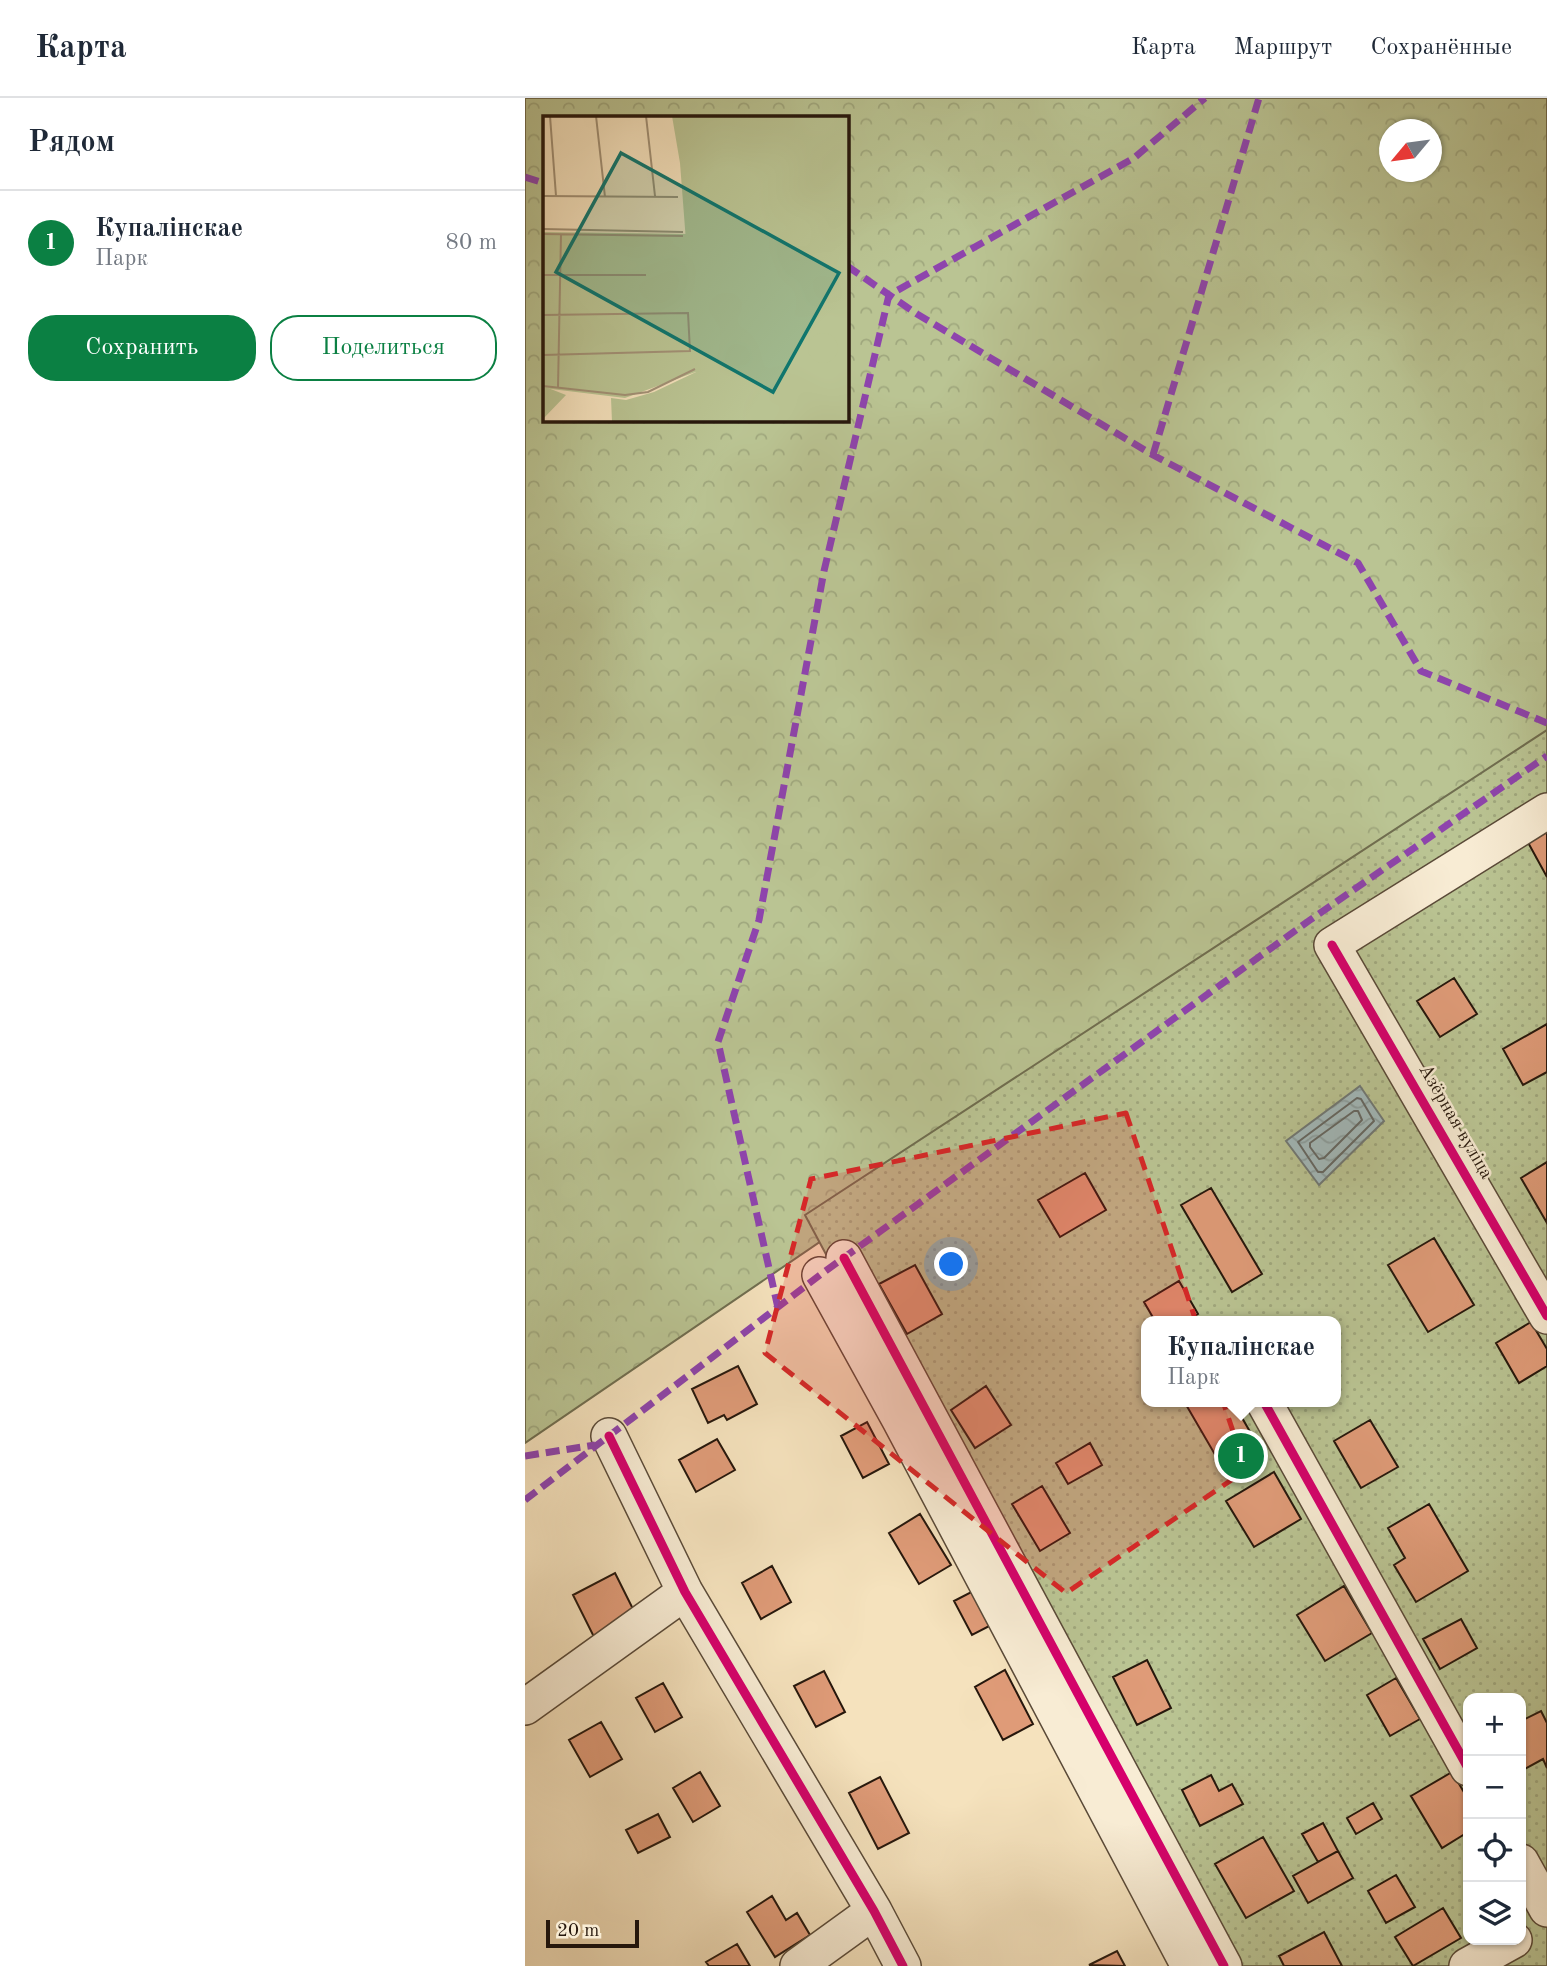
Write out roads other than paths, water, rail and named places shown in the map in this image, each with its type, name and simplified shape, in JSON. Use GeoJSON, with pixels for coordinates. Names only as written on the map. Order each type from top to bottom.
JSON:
{"type":"FeatureCollection","features":[{"type":"Feature","properties":{"kind":"street","name":"Азёрная вуліца"},"geometry":{"type":"LineString","coordinates":[[1547,811],[1332,945],[1547,1316]]}},
{"type":"Feature","properties":{"kind":"street"},"geometry":{"type":"LineString","coordinates":[[1189,1966],[906,1432],[832,1266],[1224,1966]]}},
{"type":"Feature","properties":{"kind":"street"},"geometry":{"type":"LineString","coordinates":[[1267,1407],[1463,1759]]}},
{"type":"Feature","properties":{"kind":"street"},"geometry":{"type":"LineString","coordinates":[[609,1437],[685,1592],[904,1966]]}},
{"type":"Feature","properties":{"kind":"street"},"geometry":{"type":"LineString","coordinates":[[525,1707],[685,1592]]}},
{"type":"Feature","properties":{"kind":"street"},"geometry":{"type":"LineString","coordinates":[[1526,1871],[1547,1909]]}},
{"type":"Feature","properties":{"kind":"street"},"geometry":{"type":"LineString","coordinates":[[798,1966],[874,1911]]}},
{"type":"Feature","properties":{"kind":"street"},"geometry":{"type":"LineString","coordinates":[[1526,1933],[1547,1921]]}},
{"type":"Feature","properties":{"kind":"street"},"geometry":{"type":"LineString","coordinates":[[1467,1966],[1505,1945]]}},
{"type":"Feature","properties":{"kind":"water"},"geometry":{"type":"Polygon","coordinates":[[[1360,1086],[1384,1121],[1319,1185],[1286,1141],[1360,1086]]]}},
{"type":"Feature","properties":{"kind":"place","name":"Купалінскае"},"geometry":{"type":"Point","coordinates":[1241,1456]}}]}
